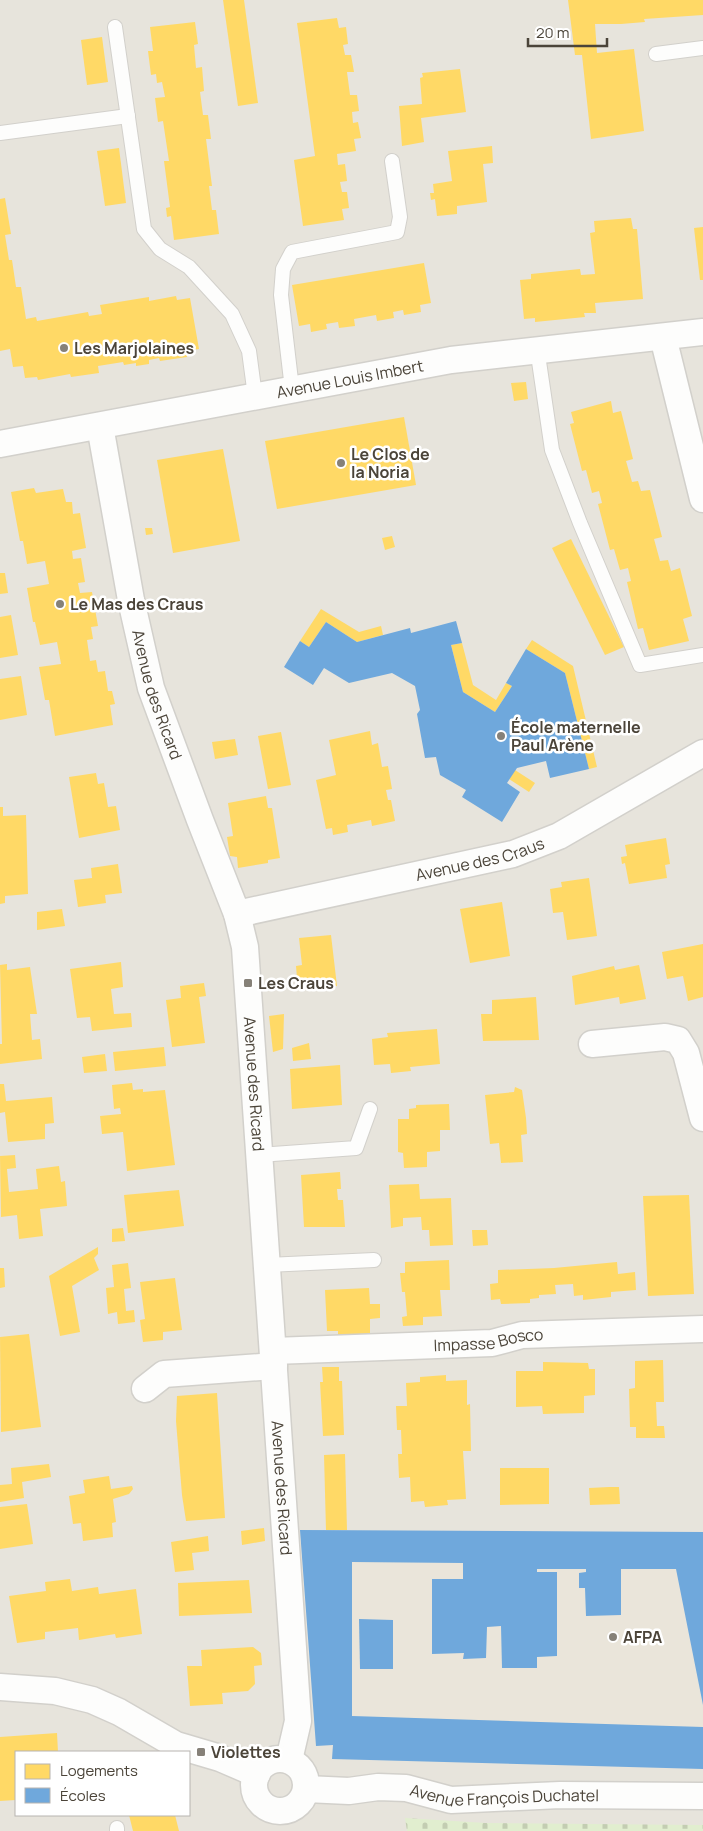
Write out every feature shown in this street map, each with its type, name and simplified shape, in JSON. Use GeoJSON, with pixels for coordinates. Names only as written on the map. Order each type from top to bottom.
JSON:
{"type":"FeatureCollection","features":[{"type":"Feature","properties":{"kind":"street","name":"Avenue Louis Imbert"},"geometry":{"type":"LineString","coordinates":[[0,444],[451,360],[537,348],[664,338],[703,332]]}},
{"type":"Feature","properties":{"kind":"street"},"geometry":{"type":"LineString","coordinates":[[664,338],[703,499]]}},
{"type":"Feature","properties":{"kind":"street","name":"Avenue des Ricard"},"geometry":{"type":"LineString","coordinates":[[100,426],[132,600],[151,688],[237,914],[245,947],[298,1721],[289,1760]]}},
{"type":"Feature","properties":{"kind":"street","name":"Avenue des Craus"},"geometry":{"type":"LineString","coordinates":[[237,914],[513,854],[559,836],[703,753]]}},
{"type":"Feature","properties":{"kind":"street"},"geometry":{"type":"LineString","coordinates":[[592,1044],[665,1037],[678,1040],[686,1053],[703,1118]]}},
{"type":"Feature","properties":{"kind":"street","name":"Impasse Bosco"},"geometry":{"type":"LineString","coordinates":[[144,1389],[164,1374],[274,1358],[492,1344],[522,1335],[703,1329]]}},
{"type":"Feature","properties":{"kind":"street"},"geometry":{"type":"LineString","coordinates":[[0,1687],[55,1691],[92,1700],[119,1712],[176,1744],[220,1758],[257,1774]]}},
{"type":"Feature","properties":{"kind":"street"},"geometry":{"type":"LineString","coordinates":[[274,1759],[289,1760],[303,1772],[306,1789],[303,1797],[291,1809],[274,1821],[268,1808],[257,1796],[254,1781],[267,1762],[274,1759]]}},
{"type":"Feature","properties":{"kind":"street","name":"Avenue François Duchatel"},"geometry":{"type":"LineString","coordinates":[[306,1789],[349,1791],[378,1787],[406,1788],[451,1800],[560,1794],[703,1796]]}},
{"type":"Feature","properties":{"kind":"lane"},"geometry":{"type":"LineString","coordinates":[[116,27],[144,229],[160,249],[190,268],[232,314],[249,351],[255,396]]}},
{"type":"Feature","properties":{"kind":"lane"},"geometry":{"type":"LineString","coordinates":[[656,54],[703,48]]}},
{"type":"Feature","properties":{"kind":"lane"},"geometry":{"type":"LineString","coordinates":[[0,133],[128,116]]}},
{"type":"Feature","properties":{"kind":"lane"},"geometry":{"type":"LineString","coordinates":[[292,389],[281,295],[283,269],[292,252],[397,232],[400,217],[392,161]]}},
{"type":"Feature","properties":{"kind":"lane"},"geometry":{"type":"LineString","coordinates":[[537,348],[552,450],[580,524],[640,664],[703,655]]}},
{"type":"Feature","properties":{"kind":"lane"},"geometry":{"type":"LineString","coordinates":[[259,1155],[356,1148],[370,1109]]}},
{"type":"Feature","properties":{"kind":"lane"},"geometry":{"type":"LineString","coordinates":[[267,1265],[374,1260]]}},
{"type":"Feature","properties":{"kind":"shaded area"},"geometry":{"type":"Polygon","coordinates":[[[0,0],[703,0],[703,1831],[0,1831],[0,0]]]}},
{"type":"Feature","properties":{"kind":"shaded area","name":"AFPA"},"geometry":{"type":"Polygon","coordinates":[[[352,1562],[463,1563],[463,1579],[432,1579],[432,1653],[464,1653],[464,1659],[480,1659],[480,1647],[487,1627],[501,1626],[502,1668],[537,1668],[537,1569],[586,1569],[586,1572],[579,1573],[579,1587],[585,1588],[586,1616],[621,1615],[621,1569],[676,1569],[703,1710],[703,1727],[352,1716],[352,1562]]]}},
{"type":"Feature","properties":{"kind":"green space"},"geometry":{"type":"Polygon","coordinates":[[[405,1818],[486,1823],[703,1825],[703,1831],[407,1831],[405,1818]]]}},
{"type":"Feature","properties":{"kind":"building: Logements"},"geometry":{"type":"Polygon","coordinates":[[[223,0],[244,0],[258,103],[238,106],[223,0]]]}},
{"type":"Feature","properties":{"kind":"building: Logements"},"geometry":{"type":"Polygon","coordinates":[[[568,0],[703,0],[703,15],[644,19],[645,22],[621,24],[595,24],[597,53],[634,49],[644,131],[591,139],[582,55],[575,55],[568,0]]]}},
{"type":"Feature","properties":{"kind":"building: Logements"},"geometry":{"type":"Polygon","coordinates":[[[337,18],[339,28],[346,27],[348,44],[343,45],[345,55],[351,55],[354,72],[347,72],[350,95],[357,95],[359,111],[352,112],[353,123],[358,122],[361,138],[354,139],[356,151],[337,154],[338,165],[345,164],[347,181],[340,182],[342,192],[347,192],[349,208],[342,209],[344,220],[303,226],[294,160],[315,156],[297,23],[337,18]]]}},
{"type":"Feature","properties":{"kind":"building: Logements"},"geometry":{"type":"Polygon","coordinates":[[[195,22],[198,44],[194,45],[196,68],[202,67],[204,91],[200,92],[203,115],[208,115],[211,139],[206,139],[212,186],[209,186],[212,210],[216,210],[219,234],[174,240],[171,216],[167,217],[166,208],[170,207],[164,161],[169,161],[163,121],[158,122],[155,98],[165,97],[162,82],[157,83],[156,74],[151,75],[148,51],[153,51],[150,27],[195,22]]]}},
{"type":"Feature","properties":{"kind":"building: Logements"},"geometry":{"type":"Polygon","coordinates":[[[102,37],[108,82],[87,85],[81,40],[102,37]]]}},
{"type":"Feature","properties":{"kind":"building: Logements"},"geometry":{"type":"Polygon","coordinates":[[[460,69],[466,112],[421,118],[424,142],[402,146],[399,106],[422,104],[420,78],[423,77],[422,73],[460,69]]]}},
{"type":"Feature","properties":{"kind":"building: Logements"},"geometry":{"type":"Polygon","coordinates":[[[492,146],[493,163],[483,164],[487,202],[457,206],[457,214],[437,216],[435,199],[431,200],[430,193],[434,193],[433,184],[452,181],[448,151],[492,146]]]}},
{"type":"Feature","properties":{"kind":"building: Logements"},"geometry":{"type":"Polygon","coordinates":[[[119,148],[126,203],[105,206],[97,151],[119,148]]]}},
{"type":"Feature","properties":{"kind":"building: Logements"},"geometry":{"type":"Polygon","coordinates":[[[5,198],[11,234],[5,235],[9,260],[12,260],[16,287],[21,287],[26,319],[36,317],[37,321],[88,312],[89,316],[102,314],[100,305],[149,297],[149,301],[176,296],[177,300],[190,298],[199,349],[186,351],[187,357],[160,361],[159,358],[149,360],[149,364],[136,366],[136,363],[124,365],[123,362],[98,366],[99,373],[71,377],[70,374],[38,380],[37,377],[25,378],[23,366],[13,367],[10,349],[0,351],[0,199],[5,198]]]}},
{"type":"Feature","properties":{"kind":"building: Logements"},"geometry":{"type":"Polygon","coordinates":[[[631,218],[633,229],[637,229],[643,299],[595,303],[596,313],[584,313],[585,317],[535,322],[535,318],[524,319],[520,280],[531,279],[531,274],[580,269],[581,275],[595,274],[590,233],[595,232],[594,221],[631,218]]]}},
{"type":"Feature","properties":{"kind":"building: Logements"},"geometry":{"type":"Polygon","coordinates":[[[703,227],[703,280],[700,280],[694,228],[703,227]]]}},
{"type":"Feature","properties":{"kind":"building: Logements"},"geometry":{"type":"Polygon","coordinates":[[[424,263],[431,303],[420,305],[421,312],[404,315],[403,310],[393,312],[394,318],[377,321],[376,315],[354,319],[355,326],[339,328],[338,322],[326,324],[327,329],[311,332],[310,324],[299,326],[292,285],[424,263]]]}},
{"type":"Feature","properties":{"kind":"building: Logements"},"geometry":{"type":"Polygon","coordinates":[[[526,382],[528,399],[514,401],[511,383],[526,382]]]}},
{"type":"Feature","properties":{"kind":"building: Logements"},"geometry":{"type":"Polygon","coordinates":[[[611,401],[613,413],[621,411],[633,459],[626,461],[632,482],[638,481],[641,491],[650,490],[662,537],[654,539],[660,561],[668,560],[671,571],[680,568],[692,616],[683,619],[689,641],[649,650],[643,628],[638,629],[627,582],[631,581],[628,568],[620,570],[614,549],[610,550],[598,504],[602,503],[599,491],[592,493],[586,470],[582,471],[570,424],[574,423],[571,412],[611,401]]]}},
{"type":"Feature","properties":{"kind":"building: Logements","name":"Le Clos de la Noria"},"geometry":{"type":"Polygon","coordinates":[[[404,417],[416,485],[277,509],[265,441],[404,417]]]}},
{"type":"Feature","properties":{"kind":"building: Logements"},"geometry":{"type":"Polygon","coordinates":[[[223,449],[240,541],[173,553],[157,460],[223,449]]]}},
{"type":"Feature","properties":{"kind":"building: Logements","name":"Le Mas des Craus"},"geometry":{"type":"Polygon","coordinates":[[[34,488],[36,493],[63,489],[66,502],[72,502],[73,514],[80,513],[86,548],[72,551],[73,559],[81,558],[85,582],[78,583],[80,593],[92,592],[98,626],[91,627],[93,639],[87,640],[90,661],[96,660],[98,672],[105,671],[108,691],[112,691],[115,704],[110,705],[113,725],[55,736],[49,700],[45,700],[39,667],[61,664],[57,642],[40,645],[35,622],[33,622],[27,588],[49,584],[45,561],[27,564],[23,541],[20,541],[11,492],[34,488]]]}},
{"type":"Feature","properties":{"kind":"building: Logements"},"geometry":{"type":"Polygon","coordinates":[[[145,528],[152,528],[153,534],[146,535],[145,528]]]}},
{"type":"Feature","properties":{"kind":"building: Logements"},"geometry":{"type":"Polygon","coordinates":[[[392,536],[395,547],[385,550],[382,538],[392,536]]]}},
{"type":"Feature","properties":{"kind":"building: Logements"},"geometry":{"type":"Polygon","coordinates":[[[571,539],[624,647],[605,655],[552,548],[571,539]]]}},
{"type":"Feature","properties":{"kind":"building: Logements"},"geometry":{"type":"Polygon","coordinates":[[[0,573],[5,573],[8,593],[0,594],[0,573]]]}},
{"type":"Feature","properties":{"kind":"building: Logements"},"geometry":{"type":"Polygon","coordinates":[[[321,609],[359,632],[381,626],[383,635],[357,642],[326,622],[309,647],[300,641],[321,609]]]}},
{"type":"Feature","properties":{"kind":"building: Logements"},"geometry":{"type":"Polygon","coordinates":[[[11,615],[18,655],[0,658],[0,617],[11,615]]]}},
{"type":"Feature","properties":{"kind":"building: Logements"},"geometry":{"type":"Polygon","coordinates":[[[532,640],[573,666],[597,767],[589,769],[565,673],[526,649],[532,640]]]}},
{"type":"Feature","properties":{"kind":"building: Logements"},"geometry":{"type":"Polygon","coordinates":[[[462,643],[473,685],[496,700],[506,683],[512,686],[495,712],[463,692],[451,645],[462,643]]]}},
{"type":"Feature","properties":{"kind":"building: Logements"},"geometry":{"type":"Polygon","coordinates":[[[21,676],[27,715],[0,720],[0,679],[21,676]]]}},
{"type":"Feature","properties":{"kind":"building: Logements"},"geometry":{"type":"Polygon","coordinates":[[[370,731],[372,745],[378,743],[382,767],[388,766],[392,789],[386,790],[388,800],[391,800],[395,821],[372,826],[371,820],[347,825],[348,832],[333,835],[332,828],[326,829],[316,780],[336,775],[329,740],[370,731]]]}},
{"type":"Feature","properties":{"kind":"building: Logements"},"geometry":{"type":"Polygon","coordinates":[[[281,732],[291,785],[268,789],[258,736],[281,732]]]}},
{"type":"Feature","properties":{"kind":"building: Logements"},"geometry":{"type":"Polygon","coordinates":[[[235,739],[238,755],[215,759],[212,742],[235,739]]]}},
{"type":"Feature","properties":{"kind":"building: Logements"},"geometry":{"type":"Polygon","coordinates":[[[515,770],[535,783],[529,792],[509,779],[515,770]]]}},
{"type":"Feature","properties":{"kind":"building: Logements"},"geometry":{"type":"Polygon","coordinates":[[[96,773],[98,784],[104,783],[108,807],[116,806],[120,830],[79,838],[69,777],[96,773]]]}},
{"type":"Feature","properties":{"kind":"building: Logements"},"geometry":{"type":"Polygon","coordinates":[[[266,796],[268,808],[272,808],[280,858],[268,860],[268,863],[238,868],[237,857],[230,856],[227,837],[233,836],[228,803],[266,796]]]}},
{"type":"Feature","properties":{"kind":"building: Logements"},"geometry":{"type":"Polygon","coordinates":[[[0,807],[3,807],[3,816],[26,815],[28,894],[5,896],[5,903],[0,904],[0,807]]]}},
{"type":"Feature","properties":{"kind":"building: Logements"},"geometry":{"type":"Polygon","coordinates":[[[666,838],[670,864],[665,865],[667,878],[629,884],[625,863],[622,864],[621,857],[627,856],[625,845],[666,838]]]}},
{"type":"Feature","properties":{"kind":"building: Logements"},"geometry":{"type":"Polygon","coordinates":[[[118,864],[122,893],[105,895],[106,903],[78,907],[74,880],[92,878],[91,868],[118,864]]]}},
{"type":"Feature","properties":{"kind":"building: Logements"},"geometry":{"type":"Polygon","coordinates":[[[589,878],[597,936],[567,940],[563,912],[553,913],[550,889],[562,887],[561,882],[589,878]]]}},
{"type":"Feature","properties":{"kind":"building: Logements"},"geometry":{"type":"Polygon","coordinates":[[[502,902],[510,956],[470,963],[460,909],[502,902]]]}},
{"type":"Feature","properties":{"kind":"building: Logements"},"geometry":{"type":"Polygon","coordinates":[[[62,909],[65,926],[37,930],[37,912],[62,909]]]}},
{"type":"Feature","properties":{"kind":"building: Logements"},"geometry":{"type":"Polygon","coordinates":[[[331,935],[337,986],[298,990],[296,966],[302,965],[299,938],[331,935]]]}},
{"type":"Feature","properties":{"kind":"building: Logements"},"geometry":{"type":"Polygon","coordinates":[[[703,944],[703,997],[688,1001],[683,976],[667,979],[662,952],[703,944]]]}},
{"type":"Feature","properties":{"kind":"building: Logements"},"geometry":{"type":"Polygon","coordinates":[[[121,962],[123,987],[111,989],[114,1014],[131,1013],[132,1027],[92,1031],[90,1017],[77,1018],[70,969],[121,962]]]}},
{"type":"Feature","properties":{"kind":"building: Logements"},"geometry":{"type":"Polygon","coordinates":[[[7,964],[7,970],[30,967],[37,1014],[30,1014],[32,1040],[40,1039],[42,1059],[0,1064],[0,1044],[2,1044],[0,965],[7,964]]]}},
{"type":"Feature","properties":{"kind":"building: Logements"},"geometry":{"type":"Polygon","coordinates":[[[639,965],[646,999],[620,1004],[619,997],[575,1005],[572,976],[614,966],[615,970],[639,965]]]}},
{"type":"Feature","properties":{"kind":"building: Logements"},"geometry":{"type":"Polygon","coordinates":[[[204,983],[206,996],[199,997],[205,1043],[172,1047],[166,1000],[181,998],[180,986],[204,983]]]}},
{"type":"Feature","properties":{"kind":"building: Logements"},"geometry":{"type":"Polygon","coordinates":[[[536,997],[539,1040],[483,1041],[481,1014],[492,1014],[492,1000],[536,997]]]}},
{"type":"Feature","properties":{"kind":"building: Logements"},"geometry":{"type":"Polygon","coordinates":[[[284,1014],[283,1049],[273,1052],[269,1016],[284,1014]]]}},
{"type":"Feature","properties":{"kind":"building: Logements"},"geometry":{"type":"Polygon","coordinates":[[[437,1029],[440,1064],[410,1067],[411,1071],[391,1073],[390,1064],[374,1065],[372,1039],[388,1037],[387,1033],[437,1029]]]}},
{"type":"Feature","properties":{"kind":"building: Logements"},"geometry":{"type":"Polygon","coordinates":[[[309,1043],[311,1059],[293,1061],[292,1048],[309,1043]]]}},
{"type":"Feature","properties":{"kind":"building: Logements"},"geometry":{"type":"Polygon","coordinates":[[[164,1047],[166,1066],[115,1071],[113,1052],[164,1047]]]}},
{"type":"Feature","properties":{"kind":"building: Logements"},"geometry":{"type":"Polygon","coordinates":[[[105,1054],[107,1071],[84,1073],[82,1057],[105,1054]]]}},
{"type":"Feature","properties":{"kind":"building: Logements"},"geometry":{"type":"Polygon","coordinates":[[[340,1065],[342,1105],[292,1109],[290,1069],[340,1065]]]}},
{"type":"Feature","properties":{"kind":"building: Logements"},"geometry":{"type":"Polygon","coordinates":[[[132,1083],[133,1090],[143,1089],[143,1092],[165,1090],[175,1165],[127,1171],[123,1132],[102,1134],[100,1116],[121,1114],[120,1108],[114,1109],[112,1085],[132,1083]]]}},
{"type":"Feature","properties":{"kind":"building: Logements"},"geometry":{"type":"Polygon","coordinates":[[[0,1084],[4,1084],[6,1101],[52,1097],[54,1123],[45,1124],[45,1139],[8,1142],[5,1112],[0,1113],[0,1084]]]}},
{"type":"Feature","properties":{"kind":"building: Logements"},"geometry":{"type":"Polygon","coordinates":[[[515,1087],[522,1090],[526,1118],[527,1134],[521,1135],[523,1162],[501,1163],[499,1143],[490,1144],[485,1095],[514,1092],[515,1087]]]}},
{"type":"Feature","properties":{"kind":"building: Logements"},"geometry":{"type":"Polygon","coordinates":[[[449,1104],[450,1130],[440,1130],[440,1151],[427,1152],[427,1167],[404,1168],[403,1153],[398,1152],[398,1119],[409,1119],[409,1109],[416,1108],[416,1105],[449,1104]]]}},
{"type":"Feature","properties":{"kind":"building: Logements"},"geometry":{"type":"Polygon","coordinates":[[[15,1155],[16,1168],[7,1169],[9,1192],[38,1189],[36,1169],[59,1166],[61,1182],[65,1181],[67,1206],[40,1209],[43,1236],[19,1239],[17,1215],[1,1217],[0,1156],[15,1155]]]}},
{"type":"Feature","properties":{"kind":"building: Logements"},"geometry":{"type":"Polygon","coordinates":[[[340,1172],[341,1189],[337,1189],[338,1200],[343,1200],[345,1227],[304,1227],[301,1175],[340,1172]]]}},
{"type":"Feature","properties":{"kind":"building: Logements"},"geometry":{"type":"Polygon","coordinates":[[[419,1184],[420,1199],[451,1198],[453,1245],[430,1246],[429,1230],[422,1230],[421,1217],[403,1218],[403,1226],[391,1228],[389,1185],[419,1184]]]}},
{"type":"Feature","properties":{"kind":"building: Logements"},"geometry":{"type":"Polygon","coordinates":[[[179,1190],[184,1226],[128,1233],[124,1195],[179,1190]]]}},
{"type":"Feature","properties":{"kind":"building: Logements"},"geometry":{"type":"Polygon","coordinates":[[[689,1195],[694,1294],[648,1296],[643,1196],[689,1195]]]}},
{"type":"Feature","properties":{"kind":"building: Logements"},"geometry":{"type":"Polygon","coordinates":[[[123,1228],[125,1241],[112,1242],[112,1229],[123,1228]]]}},
{"type":"Feature","properties":{"kind":"building: Logements"},"geometry":{"type":"Polygon","coordinates":[[[472,1230],[487,1230],[488,1245],[473,1246],[472,1230]]]}},
{"type":"Feature","properties":{"kind":"building: Logements"},"geometry":{"type":"Polygon","coordinates":[[[98,1247],[98,1254],[94,1258],[99,1270],[72,1286],[80,1332],[60,1336],[49,1276],[98,1247]]]}},
{"type":"Feature","properties":{"kind":"building: Logements"},"geometry":{"type":"Polygon","coordinates":[[[449,1260],[450,1290],[440,1290],[442,1316],[423,1317],[423,1325],[403,1326],[402,1317],[407,1316],[405,1292],[402,1292],[400,1273],[405,1273],[405,1262],[449,1260]]]}},
{"type":"Feature","properties":{"kind":"building: Logements"},"geometry":{"type":"Polygon","coordinates":[[[617,1262],[618,1274],[635,1272],[636,1290],[611,1292],[611,1297],[583,1300],[583,1295],[574,1296],[573,1284],[555,1285],[556,1294],[539,1295],[539,1298],[530,1299],[530,1303],[501,1304],[500,1299],[491,1300],[490,1284],[498,1283],[498,1270],[554,1268],[617,1262]]]}},
{"type":"Feature","properties":{"kind":"building: Logements"},"geometry":{"type":"Polygon","coordinates":[[[128,1263],[131,1288],[124,1289],[126,1311],[134,1310],[135,1322],[118,1324],[117,1312],[108,1314],[106,1288],[114,1287],[112,1265],[128,1263]]]}},
{"type":"Feature","properties":{"kind":"building: Logements"},"geometry":{"type":"Polygon","coordinates":[[[0,1268],[4,1268],[5,1287],[0,1288],[0,1268]]]}},
{"type":"Feature","properties":{"kind":"building: Logements"},"geometry":{"type":"Polygon","coordinates":[[[175,1278],[182,1330],[163,1332],[163,1340],[143,1342],[140,1320],[145,1319],[140,1282],[175,1278]]]}},
{"type":"Feature","properties":{"kind":"building: Logements"},"geometry":{"type":"Polygon","coordinates":[[[369,1288],[370,1304],[380,1304],[380,1318],[370,1319],[370,1335],[338,1337],[338,1331],[327,1331],[325,1290],[369,1288]]]}},
{"type":"Feature","properties":{"kind":"building: Logements"},"geometry":{"type":"Polygon","coordinates":[[[29,1334],[41,1427],[1,1432],[0,1337],[29,1334]]]}},
{"type":"Feature","properties":{"kind":"building: Logements"},"geometry":{"type":"Polygon","coordinates":[[[663,1360],[664,1402],[656,1402],[657,1426],[664,1426],[665,1438],[636,1438],[636,1427],[630,1427],[629,1389],[635,1388],[635,1361],[663,1360]]]}},
{"type":"Feature","properties":{"kind":"building: Logements"},"geometry":{"type":"Polygon","coordinates":[[[543,1362],[588,1363],[589,1369],[595,1369],[595,1395],[584,1396],[584,1413],[543,1414],[542,1406],[516,1407],[516,1371],[543,1371],[543,1362]]]}},
{"type":"Feature","properties":{"kind":"building: Logements"},"geometry":{"type":"Polygon","coordinates":[[[322,1367],[339,1367],[339,1381],[342,1381],[344,1435],[323,1436],[320,1382],[323,1382],[322,1367]]]}},
{"type":"Feature","properties":{"kind":"building: Logements"},"geometry":{"type":"Polygon","coordinates":[[[446,1375],[446,1381],[467,1380],[467,1405],[470,1404],[471,1451],[463,1451],[466,1499],[447,1500],[448,1505],[425,1507],[424,1501],[411,1502],[410,1477],[399,1478],[398,1454],[402,1454],[401,1430],[397,1430],[396,1406],[407,1406],[406,1383],[420,1382],[420,1377],[446,1375]]]}},
{"type":"Feature","properties":{"kind":"building: Logements"},"geometry":{"type":"Polygon","coordinates":[[[217,1393],[225,1518],[186,1521],[176,1421],[177,1396],[217,1393]]]}},
{"type":"Feature","properties":{"kind":"building: Logements"},"geometry":{"type":"Polygon","coordinates":[[[345,1454],[347,1530],[326,1530],[324,1455],[345,1454]]]}},
{"type":"Feature","properties":{"kind":"building: Logements"},"geometry":{"type":"Polygon","coordinates":[[[49,1464],[51,1477],[22,1482],[24,1498],[0,1502],[0,1485],[12,1484],[11,1468],[49,1464]]]}},
{"type":"Feature","properties":{"kind":"building: Logements"},"geometry":{"type":"Polygon","coordinates":[[[500,1468],[549,1468],[549,1504],[500,1505],[500,1468]]]}},
{"type":"Feature","properties":{"kind":"building: Logements"},"geometry":{"type":"Polygon","coordinates":[[[109,1476],[111,1489],[132,1486],[133,1489],[129,1494],[113,1499],[116,1522],[112,1523],[113,1537],[83,1541],[81,1523],[73,1524],[69,1496],[85,1493],[83,1480],[109,1476]]]}},
{"type":"Feature","properties":{"kind":"building: Logements"},"geometry":{"type":"Polygon","coordinates":[[[619,1487],[620,1504],[590,1505],[589,1488],[619,1487]]]}},
{"type":"Feature","properties":{"kind":"building: Logements"},"geometry":{"type":"Polygon","coordinates":[[[27,1504],[33,1544],[0,1549],[0,1507],[27,1504]]]}},
{"type":"Feature","properties":{"kind":"building: Logements"},"geometry":{"type":"Polygon","coordinates":[[[264,1528],[265,1541],[242,1545],[241,1531],[264,1528]]]}},
{"type":"Feature","properties":{"kind":"building: Logements"},"geometry":{"type":"Polygon","coordinates":[[[208,1536],[209,1551],[192,1553],[194,1570],[175,1572],[171,1542],[208,1536]]]}},
{"type":"Feature","properties":{"kind":"building: Logements"},"geometry":{"type":"Polygon","coordinates":[[[70,1579],[72,1591],[98,1587],[99,1594],[136,1589],[142,1634],[116,1638],[115,1634],[79,1640],[78,1628],[45,1632],[45,1639],[17,1643],[9,1596],[46,1591],[45,1582],[70,1579]]]}},
{"type":"Feature","properties":{"kind":"building: Logements"},"geometry":{"type":"Polygon","coordinates":[[[249,1580],[252,1613],[179,1616],[178,1583],[249,1580]]]}},
{"type":"Feature","properties":{"kind":"building: Logements"},"geometry":{"type":"Polygon","coordinates":[[[253,1647],[261,1653],[262,1665],[254,1666],[255,1684],[248,1691],[222,1693],[223,1704],[190,1706],[187,1666],[202,1666],[201,1650],[253,1647]]]}},
{"type":"Feature","properties":{"kind":"building: Logements"},"geometry":{"type":"Polygon","coordinates":[[[57,1733],[58,1751],[15,1751],[15,1800],[0,1801],[0,1737],[57,1733]]]}},
{"type":"Feature","properties":{"kind":"building: Logements"},"geometry":{"type":"Polygon","coordinates":[[[129,1816],[175,1816],[179,1831],[133,1831],[129,1816]]]}},
{"type":"Feature","properties":{"kind":"building: Écoles","name":"École maternelle Paul Arène"},"geometry":{"type":"Polygon","coordinates":[[[456,621],[462,643],[451,645],[463,692],[495,712],[512,686],[506,683],[526,649],[565,673],[589,769],[550,778],[546,761],[517,768],[507,783],[520,792],[502,822],[462,797],[466,790],[440,775],[436,757],[425,758],[417,714],[420,710],[415,686],[392,673],[349,683],[324,668],[313,685],[284,667],[300,641],[309,647],[326,622],[357,642],[410,628],[411,633],[456,621]]]}},
{"type":"Feature","properties":{"kind":"building: Écoles"},"geometry":{"type":"Polygon","coordinates":[[[300,1530],[703,1532],[703,1705],[676,1569],[621,1569],[621,1615],[586,1616],[585,1588],[579,1588],[579,1573],[586,1572],[586,1569],[537,1569],[537,1572],[557,1572],[557,1656],[537,1657],[537,1668],[502,1668],[501,1626],[487,1627],[486,1658],[463,1659],[464,1653],[432,1654],[432,1579],[463,1579],[463,1563],[352,1562],[352,1716],[703,1727],[703,1769],[332,1759],[333,1745],[316,1746],[300,1530]]]}},
{"type":"Feature","properties":{"kind":"building: Écoles"},"geometry":{"type":"Polygon","coordinates":[[[359,1619],[393,1620],[393,1669],[360,1669],[359,1619]]]}},
{"type":"Feature","properties":{"kind":"place","name":"Les Marjolaines"},"geometry":{"type":"Point","coordinates":[64,348]}},
{"type":"Feature","properties":{"kind":"place","name":"Le Clos de la Noria"},"geometry":{"type":"Point","coordinates":[341,463]}},
{"type":"Feature","properties":{"kind":"place","name":"Le Mas des Craus"},"geometry":{"type":"Point","coordinates":[60,604]}},
{"type":"Feature","properties":{"kind":"place","name":"École maternelle Paul Arène"},"geometry":{"type":"Point","coordinates":[501,736]}},
{"type":"Feature","properties":{"kind":"place","name":"Les Craus"},"geometry":{"type":"Point","coordinates":[248,983]}},
{"type":"Feature","properties":{"kind":"place","name":"AFPA"},"geometry":{"type":"Point","coordinates":[613,1637]}},
{"type":"Feature","properties":{"kind":"place","name":"Violettes"},"geometry":{"type":"Point","coordinates":[201,1752]}}]}
